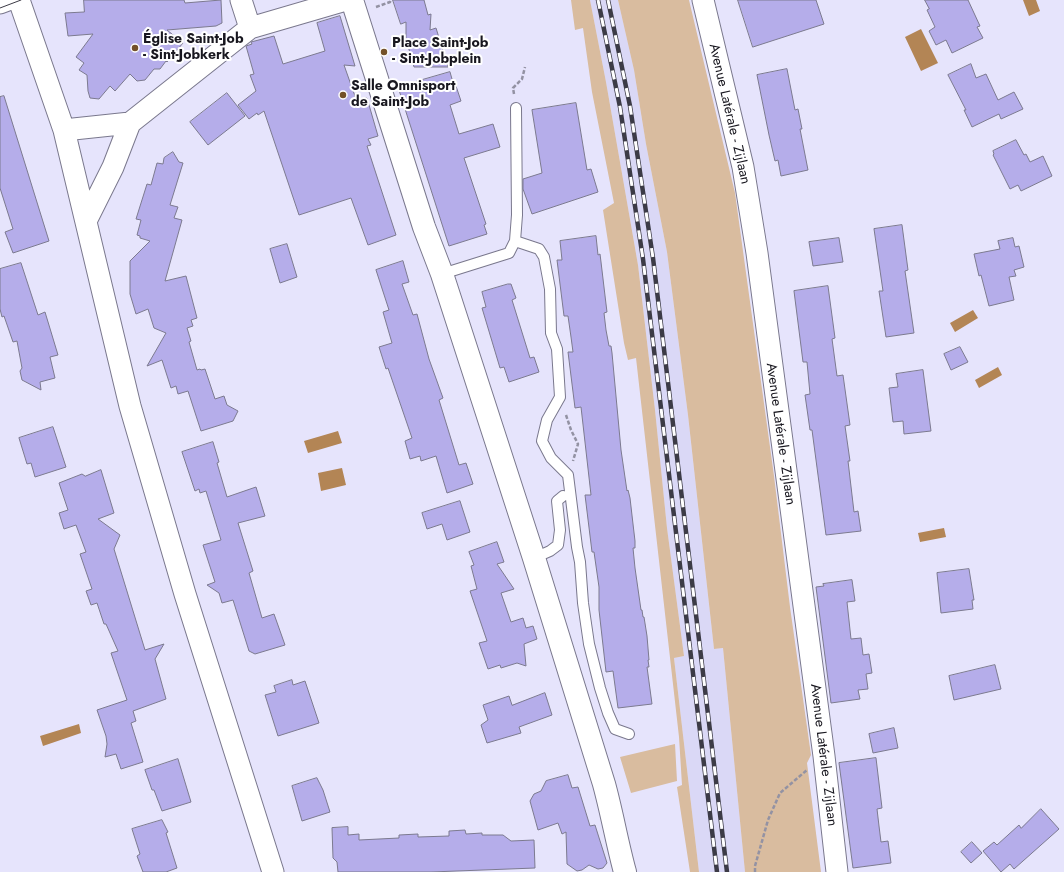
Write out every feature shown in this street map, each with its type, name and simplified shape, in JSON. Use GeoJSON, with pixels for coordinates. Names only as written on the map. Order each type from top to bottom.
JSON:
{"type":"FeatureCollection","features":[{"type":"Feature","properties":{"kind":"main road"},"geometry":{"type":"LineString","coordinates":[[361,4],[424,227],[442,274],[534,558],[604,784],[625,872]]}},
{"type":"Feature","properties":{"kind":"street"},"geometry":{"type":"LineString","coordinates":[[0,3],[8,0]]}},
{"type":"Feature","properties":{"kind":"street"},"geometry":{"type":"LineString","coordinates":[[19,0],[64,130],[130,406],[188,601],[273,872]]}},
{"type":"Feature","properties":{"kind":"street"},"geometry":{"type":"LineString","coordinates":[[241,0],[250,28]]}},
{"type":"Feature","properties":{"kind":"street"},"geometry":{"type":"LineString","coordinates":[[86,221],[113,167],[130,123],[250,28],[306,5],[346,0]]}},
{"type":"Feature","properties":{"kind":"street","name":"Avenue Latérale - Zijlaan"},"geometry":{"type":"LineString","coordinates":[[703,0],[743,167],[757,253],[824,756],[837,872]]}},
{"type":"Feature","properties":{"kind":"street"},"geometry":{"type":"LineString","coordinates":[[64,130],[130,123]]}},
{"type":"Feature","properties":{"kind":"lane"},"geometry":{"type":"LineString","coordinates":[[442,274],[509,253],[515,241],[517,215],[516,108]]}},
{"type":"Feature","properties":{"kind":"lane"},"geometry":{"type":"LineString","coordinates":[[515,241],[539,249],[544,257],[550,289],[551,333],[557,349],[560,397],[547,420],[542,440],[551,458],[568,475],[589,644],[600,688],[610,718],[615,729],[628,734]]}},
{"type":"Feature","properties":{"kind":"lane"},"geometry":{"type":"LineString","coordinates":[[534,558],[558,546],[560,530],[557,501],[563,496]]}},
{"type":"Feature","properties":{"kind":"path"},"geometry":{"type":"LineString","coordinates":[[361,4],[390,2],[391,0]]}},
{"type":"Feature","properties":{"kind":"path"},"geometry":{"type":"LineString","coordinates":[[516,108],[513,88],[522,79],[525,67]]}},
{"type":"Feature","properties":{"kind":"path"},"geometry":{"type":"LineString","coordinates":[[560,397],[571,430],[578,444],[568,475]]}},
{"type":"Feature","properties":{"kind":"path"},"geometry":{"type":"LineString","coordinates":[[755,872],[755,866],[768,820],[780,793],[824,756]]}},
{"type":"Feature","properties":{"kind":"shaded area"},"geometry":{"type":"Polygon","coordinates":[[[571,0],[590,0],[638,265],[667,528],[684,656],[674,658],[699,872],[690,872],[677,787],[682,785],[679,737],[636,358],[628,360],[624,343],[603,210],[614,203],[592,92],[583,28],[575,30],[571,0]]]}},
{"type":"Feature","properties":{"kind":"shaded area"},"geometry":{"type":"Polygon","coordinates":[[[590,0],[618,0],[634,70],[646,144],[667,252],[688,415],[714,649],[723,648],[745,872],[699,872],[674,658],[684,656],[667,528],[638,265],[590,0]]]}},
{"type":"Feature","properties":{"kind":"shaded area"},"geometry":{"type":"Polygon","coordinates":[[[618,0],[689,0],[735,193],[811,755],[807,763],[821,872],[745,872],[723,648],[714,649],[688,415],[667,252],[646,144],[634,70],[618,0]]]}},
{"type":"Feature","properties":{"kind":"shaded area"},"geometry":{"type":"Polygon","coordinates":[[[1023,0],[1036,0],[1040,11],[1029,16],[1023,0]]]}},
{"type":"Feature","properties":{"kind":"shaded area"},"geometry":{"type":"Polygon","coordinates":[[[921,29],[938,63],[921,71],[905,37],[921,29]]]}},
{"type":"Feature","properties":{"kind":"shaded area"},"geometry":{"type":"Polygon","coordinates":[[[973,310],[978,318],[955,332],[950,323],[973,310]]]}},
{"type":"Feature","properties":{"kind":"shaded area"},"geometry":{"type":"Polygon","coordinates":[[[998,367],[1002,375],[979,388],[975,380],[998,367]]]}},
{"type":"Feature","properties":{"kind":"shaded area"},"geometry":{"type":"Polygon","coordinates":[[[338,431],[342,443],[308,453],[304,441],[338,431]]]}},
{"type":"Feature","properties":{"kind":"shaded area"},"geometry":{"type":"Polygon","coordinates":[[[342,468],[346,485],[321,491],[318,473],[342,468]]]}},
{"type":"Feature","properties":{"kind":"shaded area"},"geometry":{"type":"Polygon","coordinates":[[[944,528],[946,537],[920,542],[918,533],[944,528]]]}},
{"type":"Feature","properties":{"kind":"shaded area"},"geometry":{"type":"Polygon","coordinates":[[[79,724],[81,733],[43,746],[40,736],[79,724]]]}},
{"type":"Feature","properties":{"kind":"shaded area"},"geometry":{"type":"Polygon","coordinates":[[[675,744],[677,781],[631,793],[620,757],[675,744]]]}},
{"type":"Feature","properties":{"kind":"building","name":"Église Saint-Job - Sint-Jobkerk"},"geometry":{"type":"Polygon","coordinates":[[[84,0],[184,0],[185,3],[221,0],[222,23],[216,26],[167,30],[183,43],[160,69],[154,69],[145,80],[137,81],[130,74],[115,91],[110,86],[99,99],[90,98],[87,75],[79,70],[84,63],[76,57],[93,34],[68,36],[65,13],[84,12],[84,0]]]}},
{"type":"Feature","properties":{"kind":"building"},"geometry":{"type":"Polygon","coordinates":[[[393,0],[424,0],[428,15],[431,14],[430,30],[436,28],[448,67],[414,67],[406,39],[406,22],[401,24],[393,0]]]}},
{"type":"Feature","properties":{"kind":"building"},"geometry":{"type":"Polygon","coordinates":[[[738,0],[816,0],[824,24],[753,47],[738,0]]]}},
{"type":"Feature","properties":{"kind":"building"},"geometry":{"type":"Polygon","coordinates":[[[925,0],[968,0],[980,26],[977,27],[983,38],[952,53],[946,40],[936,45],[929,31],[935,27],[927,10],[929,9],[925,0]]]}},
{"type":"Feature","properties":{"kind":"building"},"geometry":{"type":"Polygon","coordinates":[[[340,16],[355,66],[344,65],[356,99],[367,98],[378,136],[368,139],[371,145],[367,146],[396,235],[368,245],[351,198],[299,215],[264,111],[258,115],[257,113],[249,119],[238,105],[256,91],[250,75],[254,74],[246,46],[252,44],[251,42],[274,36],[283,64],[325,51],[317,23],[340,16]]]}},
{"type":"Feature","properties":{"kind":"building"},"geometry":{"type":"Polygon","coordinates":[[[971,64],[976,78],[986,74],[998,100],[1014,92],[1023,109],[1001,119],[999,114],[972,127],[964,110],[966,110],[948,75],[971,64]]]}},
{"type":"Feature","properties":{"kind":"building"},"geometry":{"type":"Polygon","coordinates":[[[787,69],[795,110],[798,109],[802,129],[800,129],[808,170],[781,176],[778,160],[775,161],[757,75],[787,69]]]}},
{"type":"Feature","properties":{"kind":"building"},"geometry":{"type":"Polygon","coordinates":[[[450,72],[454,86],[456,86],[461,101],[450,105],[459,134],[493,124],[500,147],[464,158],[486,224],[484,225],[487,234],[449,246],[398,87],[450,72]]]}},
{"type":"Feature","properties":{"kind":"building"},"geometry":{"type":"Polygon","coordinates":[[[227,93],[245,116],[208,145],[190,122],[227,93]]]}},
{"type":"Feature","properties":{"kind":"building"},"geometry":{"type":"Polygon","coordinates":[[[4,96],[49,241],[13,253],[5,232],[13,229],[0,188],[0,97],[4,96]]]}},
{"type":"Feature","properties":{"kind":"building"},"geometry":{"type":"Polygon","coordinates":[[[576,103],[587,170],[591,169],[598,192],[532,214],[523,189],[523,179],[542,173],[532,110],[576,103]]]}},
{"type":"Feature","properties":{"kind":"building"},"geometry":{"type":"Polygon","coordinates":[[[1016,140],[1024,155],[1026,154],[1030,162],[1043,156],[1052,176],[1021,191],[1018,185],[1010,189],[993,155],[993,151],[1016,140]]]}},
{"type":"Feature","properties":{"kind":"building"},"geometry":{"type":"Polygon","coordinates":[[[173,152],[179,162],[183,163],[170,205],[178,207],[174,218],[182,220],[165,281],[186,276],[197,318],[191,320],[193,326],[187,328],[191,341],[189,342],[197,370],[205,369],[215,399],[224,396],[227,405],[238,411],[233,421],[201,431],[188,391],[178,394],[176,386],[171,388],[162,360],[147,366],[166,333],[154,328],[148,309],[136,314],[130,294],[130,261],[150,241],[140,238],[140,236],[137,235],[141,220],[136,219],[147,184],[151,185],[157,163],[163,164],[164,158],[173,152]]]}},
{"type":"Feature","properties":{"kind":"building"},"geometry":{"type":"Polygon","coordinates":[[[902,225],[908,270],[905,271],[914,333],[886,337],[879,291],[883,291],[874,229],[902,225]]]}},
{"type":"Feature","properties":{"kind":"building"},"geometry":{"type":"Polygon","coordinates":[[[596,236],[598,255],[600,254],[607,312],[604,313],[606,330],[612,353],[621,450],[627,491],[628,490],[630,498],[635,541],[635,548],[633,548],[635,568],[641,610],[644,617],[647,636],[649,667],[647,667],[652,704],[618,708],[613,671],[606,672],[599,610],[599,587],[594,552],[592,552],[585,495],[591,495],[581,407],[575,408],[568,352],[573,352],[568,316],[564,316],[557,260],[562,260],[560,241],[596,236]]]}},
{"type":"Feature","properties":{"kind":"building"},"geometry":{"type":"Polygon","coordinates":[[[839,238],[843,262],[813,266],[809,242],[839,238]]]}},
{"type":"Feature","properties":{"kind":"building"},"geometry":{"type":"Polygon","coordinates":[[[1013,238],[1015,247],[1019,246],[1024,267],[1014,270],[1016,276],[1009,277],[1014,300],[989,306],[981,275],[979,276],[974,254],[1000,249],[998,241],[1013,238]]]}},
{"type":"Feature","properties":{"kind":"building"},"geometry":{"type":"Polygon","coordinates":[[[287,244],[297,277],[280,283],[270,249],[287,244]]]}},
{"type":"Feature","properties":{"kind":"building"},"geometry":{"type":"Polygon","coordinates":[[[403,261],[409,282],[402,284],[413,315],[417,314],[429,359],[443,398],[439,400],[459,465],[466,463],[473,484],[447,493],[436,456],[421,461],[420,456],[410,459],[405,441],[412,438],[388,368],[386,369],[379,347],[392,343],[383,312],[389,310],[376,270],[403,261]]]}},
{"type":"Feature","properties":{"kind":"building"},"geometry":{"type":"Polygon","coordinates":[[[21,263],[38,315],[45,312],[58,355],[50,357],[55,378],[40,382],[41,390],[22,380],[20,371],[22,368],[17,341],[13,342],[0,309],[0,269],[21,263]]]}},
{"type":"Feature","properties":{"kind":"building"},"geometry":{"type":"Polygon","coordinates":[[[511,284],[516,298],[512,300],[530,358],[534,357],[539,372],[509,382],[504,367],[500,368],[482,308],[486,307],[482,292],[511,284]]]}},
{"type":"Feature","properties":{"kind":"building"},"geometry":{"type":"Polygon","coordinates":[[[828,286],[835,338],[832,339],[837,376],[843,375],[850,425],[845,426],[850,461],[848,461],[854,512],[858,511],[861,531],[826,535],[812,430],[810,430],[805,395],[810,394],[807,362],[803,362],[794,291],[828,286]]]}},
{"type":"Feature","properties":{"kind":"building"},"geometry":{"type":"Polygon","coordinates":[[[960,347],[968,362],[951,370],[944,354],[960,347]]]}},
{"type":"Feature","properties":{"kind":"building"},"geometry":{"type":"Polygon","coordinates":[[[923,370],[931,431],[904,434],[903,421],[893,422],[889,388],[898,387],[896,374],[923,370]]]}},
{"type":"Feature","properties":{"kind":"building"},"geometry":{"type":"Polygon","coordinates":[[[53,427],[66,467],[35,477],[31,463],[27,464],[19,438],[53,427]]]}},
{"type":"Feature","properties":{"kind":"building"},"geometry":{"type":"Polygon","coordinates":[[[213,442],[219,462],[217,463],[227,497],[256,487],[265,516],[238,523],[253,571],[249,573],[262,618],[274,614],[285,645],[255,654],[249,651],[233,600],[222,603],[219,593],[207,585],[215,582],[203,545],[221,540],[206,491],[200,493],[199,489],[195,491],[182,452],[213,442]]]}},
{"type":"Feature","properties":{"kind":"building"},"geometry":{"type":"Polygon","coordinates":[[[101,470],[114,513],[98,519],[120,535],[114,549],[145,650],[164,644],[155,659],[166,699],[133,711],[136,721],[131,723],[143,762],[121,769],[116,754],[105,757],[107,744],[106,736],[97,710],[127,700],[111,653],[118,651],[106,624],[104,624],[97,603],[91,605],[86,591],[92,589],[80,554],[86,552],[76,525],[64,529],[59,513],[68,510],[59,483],[82,474],[85,476],[101,470]]]}},
{"type":"Feature","properties":{"kind":"building"},"geometry":{"type":"Polygon","coordinates":[[[460,501],[470,532],[447,540],[442,524],[427,529],[422,513],[460,501]]]}},
{"type":"Feature","properties":{"kind":"building"},"geometry":{"type":"Polygon","coordinates":[[[497,542],[504,562],[497,564],[514,589],[501,593],[511,622],[523,618],[526,628],[533,626],[537,639],[524,644],[526,666],[517,663],[501,668],[500,665],[488,669],[479,643],[487,641],[470,591],[477,589],[471,566],[474,565],[469,552],[497,542]]]}},
{"type":"Feature","properties":{"kind":"building"},"geometry":{"type":"Polygon","coordinates":[[[969,569],[974,600],[972,600],[973,609],[941,613],[937,573],[969,569]]]}},
{"type":"Feature","properties":{"kind":"building"},"geometry":{"type":"Polygon","coordinates":[[[852,580],[855,601],[847,602],[851,639],[861,638],[863,655],[869,654],[872,673],[866,674],[868,689],[858,690],[860,699],[831,703],[816,587],[824,586],[823,584],[852,580]]]}},
{"type":"Feature","properties":{"kind":"building"},"geometry":{"type":"Polygon","coordinates":[[[995,665],[1001,689],[954,700],[949,676],[995,665]]]}},
{"type":"Feature","properties":{"kind":"building"},"geometry":{"type":"Polygon","coordinates":[[[292,680],[293,685],[305,681],[319,723],[278,736],[265,695],[276,692],[274,686],[292,680]]]}},
{"type":"Feature","properties":{"kind":"building"},"geometry":{"type":"Polygon","coordinates":[[[545,693],[552,715],[519,727],[521,733],[487,743],[481,725],[488,720],[483,705],[509,696],[512,705],[545,693]]]}},
{"type":"Feature","properties":{"kind":"building"},"geometry":{"type":"Polygon","coordinates":[[[894,728],[898,748],[873,753],[869,734],[894,728]]]}},
{"type":"Feature","properties":{"kind":"building"},"geometry":{"type":"Polygon","coordinates":[[[876,758],[882,808],[877,809],[881,842],[888,841],[891,863],[853,868],[839,763],[876,758]]]}},
{"type":"Feature","properties":{"kind":"building"},"geometry":{"type":"Polygon","coordinates":[[[178,759],[191,802],[162,811],[145,770],[178,759]]]}},
{"type":"Feature","properties":{"kind":"building"},"geometry":{"type":"Polygon","coordinates":[[[568,775],[572,788],[578,787],[590,826],[595,825],[607,863],[603,868],[598,869],[589,865],[582,870],[577,871],[567,864],[566,832],[562,834],[558,823],[538,830],[530,801],[534,794],[541,791],[546,781],[568,775]]]}},
{"type":"Feature","properties":{"kind":"building"},"geometry":{"type":"Polygon","coordinates":[[[317,778],[323,790],[330,812],[302,821],[292,786],[317,778]]]}},
{"type":"Feature","properties":{"kind":"building"},"geometry":{"type":"Polygon","coordinates":[[[1041,809],[1059,829],[1014,869],[1010,864],[1001,872],[983,851],[994,842],[997,845],[1019,825],[1021,828],[1041,809]]]}},
{"type":"Feature","properties":{"kind":"building"},"geometry":{"type":"Polygon","coordinates":[[[162,820],[168,832],[166,833],[177,868],[166,872],[143,872],[137,856],[140,854],[132,829],[162,820]]]}},
{"type":"Feature","properties":{"kind":"building"},"geometry":{"type":"Polygon","coordinates":[[[348,827],[348,835],[359,834],[359,840],[399,838],[399,835],[418,834],[418,837],[449,836],[449,831],[465,830],[466,834],[482,833],[482,835],[503,835],[511,841],[534,840],[535,868],[431,872],[338,872],[337,862],[333,858],[332,828],[348,827]]]}},
{"type":"Feature","properties":{"kind":"building"},"geometry":{"type":"Polygon","coordinates":[[[972,842],[982,853],[971,863],[961,852],[972,842]]]}},
{"type":"Feature","properties":{"kind":"tram line"},"geometry":{"type":"LineString","coordinates":[[0,8],[21,0]]}},
{"type":"Feature","properties":{"kind":"railway"},"geometry":{"type":"LineString","coordinates":[[598,0],[620,107],[643,259],[717,872]]}},
{"type":"Feature","properties":{"kind":"railway"},"geometry":{"type":"LineString","coordinates":[[608,0],[630,106],[653,258],[727,872]]}},
{"type":"Feature","properties":{"kind":"place","name":"Église Saint-Job - Sint-Jobkerk"},"geometry":{"type":"Point","coordinates":[135,48]}},
{"type":"Feature","properties":{"kind":"place","name":"Place Saint-Job - Sint-Jobplein"},"geometry":{"type":"Point","coordinates":[384,52]}},
{"type":"Feature","properties":{"kind":"place","name":"Salle Omnisport de Saint-Job"},"geometry":{"type":"Point","coordinates":[343,95]}}]}
